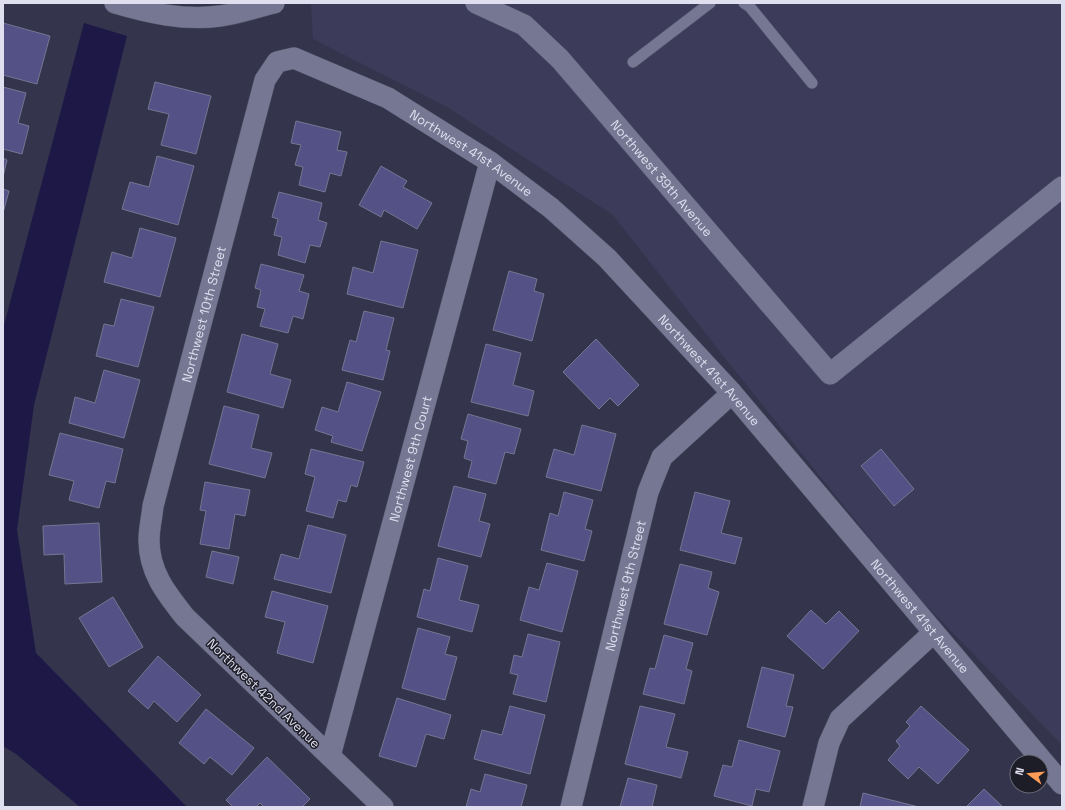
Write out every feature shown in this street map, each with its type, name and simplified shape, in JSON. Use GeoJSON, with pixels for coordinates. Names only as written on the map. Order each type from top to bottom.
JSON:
{"type":"FeatureCollection","features":[{"type":"Feature","properties":{"kind":"street"},"geometry":{"type":"LineString","coordinates":[[115,3],[147,12],[189,18],[221,16],[274,3]]}},
{"type":"Feature","properties":{"kind":"street","name":"Northwest 39th Avenue"},"geometry":{"type":"LineString","coordinates":[[476,3],[524,25],[560,59],[830,374],[1062,187]]}},
{"type":"Feature","properties":{"kind":"street","name":"Northwest 41st Avenue"},"geometry":{"type":"LineString","coordinates":[[277,62],[294,58],[388,98],[490,162],[551,208],[607,258],[732,393],[1062,784]]}},
{"type":"Feature","properties":{"kind":"street","name":"Northwest 10th Street"},"geometry":{"type":"LineString","coordinates":[[154,572],[149,540],[153,506],[265,80],[277,62]]}},
{"type":"Feature","properties":{"kind":"street","name":"Northwest 9th Court"},"geometry":{"type":"LineString","coordinates":[[330,756],[490,162]]}},
{"type":"Feature","properties":{"kind":"street","name":"Northwest 9th Street"},"geometry":{"type":"LineString","coordinates":[[571,807],[648,492],[662,457],[732,393]]}},
{"type":"Feature","properties":{"kind":"street","name":"Northwest 42nd Avenue"},"geometry":{"type":"LineString","coordinates":[[154,572],[169,597],[185,617],[383,807]]}},
{"type":"Feature","properties":{"kind":"street"},"geometry":{"type":"LineString","coordinates":[[813,807],[829,744],[840,719],[933,633]]}},
{"type":"Feature","properties":{"kind":"lane"},"geometry":{"type":"LineString","coordinates":[[633,62],[710,3]]}},
{"type":"Feature","properties":{"kind":"lane"},"geometry":{"type":"LineString","coordinates":[[744,3],[750,7],[812,83]]}},
{"type":"Feature","properties":{"kind":"shaded area"},"geometry":{"type":"Polygon","coordinates":[[[311,3],[1062,3],[1062,745],[914,593],[728,362],[613,215],[447,107],[313,39],[311,3]]]}},
{"type":"Feature","properties":{"kind":"shaded area"},"geometry":{"type":"Polygon","coordinates":[[[84,23],[127,36],[34,405],[17,530],[36,653],[187,807],[80,807],[16,754],[3,746],[3,329],[84,23]]]}},
{"type":"Feature","properties":{"kind":"building"},"geometry":{"type":"Polygon","coordinates":[[[3,23],[50,36],[37,84],[3,75],[3,23]]]}},
{"type":"Feature","properties":{"kind":"building"},"geometry":{"type":"Polygon","coordinates":[[[155,82],[211,96],[196,154],[161,145],[169,114],[148,109],[155,82]]]}},
{"type":"Feature","properties":{"kind":"building"},"geometry":{"type":"Polygon","coordinates":[[[3,87],[26,93],[18,123],[29,126],[22,154],[3,149],[3,87]]]}},
{"type":"Feature","properties":{"kind":"building"},"geometry":{"type":"Polygon","coordinates":[[[296,121],[341,132],[337,150],[347,152],[341,176],[330,173],[325,192],[299,185],[303,167],[295,165],[301,145],[291,143],[296,121]]]}},
{"type":"Feature","properties":{"kind":"building"},"geometry":{"type":"Polygon","coordinates":[[[157,156],[194,166],[178,225],[122,209],[130,182],[149,187],[157,156]]]}},
{"type":"Feature","properties":{"kind":"building"},"geometry":{"type":"Polygon","coordinates":[[[3,158],[7,160],[3,177],[3,158]]]}},
{"type":"Feature","properties":{"kind":"building"},"geometry":{"type":"Polygon","coordinates":[[[381,166],[407,181],[403,187],[432,203],[417,229],[384,210],[381,217],[359,205],[381,166]]]}},
{"type":"Feature","properties":{"kind":"building"},"geometry":{"type":"Polygon","coordinates":[[[3,189],[9,191],[3,213],[3,189]]]}},
{"type":"Feature","properties":{"kind":"building"},"geometry":{"type":"Polygon","coordinates":[[[279,192],[322,203],[318,220],[327,223],[320,247],[310,245],[305,263],[278,255],[282,237],[274,235],[278,219],[272,217],[279,192]]]}},
{"type":"Feature","properties":{"kind":"building"},"geometry":{"type":"Polygon","coordinates":[[[140,228],[176,238],[160,297],[104,282],[112,252],[132,258],[140,228]]]}},
{"type":"Feature","properties":{"kind":"building"},"geometry":{"type":"Polygon","coordinates":[[[381,241],[418,250],[403,308],[347,294],[353,267],[373,273],[381,241]]]}},
{"type":"Feature","properties":{"kind":"building"},"geometry":{"type":"Polygon","coordinates":[[[261,264],[304,275],[299,291],[309,294],[303,319],[293,316],[288,333],[260,326],[265,309],[257,307],[261,290],[255,288],[261,264]]]}},
{"type":"Feature","properties":{"kind":"building"},"geometry":{"type":"Polygon","coordinates":[[[509,271],[537,279],[534,291],[544,294],[532,341],[493,330],[509,271]]]}},
{"type":"Feature","properties":{"kind":"building"},"geometry":{"type":"Polygon","coordinates":[[[121,299],[154,307],[138,367],[96,356],[104,324],[114,326],[121,299]]]}},
{"type":"Feature","properties":{"kind":"building"},"geometry":{"type":"Polygon","coordinates":[[[364,311],[394,318],[386,350],[390,351],[383,380],[342,370],[350,340],[356,342],[364,311]]]}},
{"type":"Feature","properties":{"kind":"building"},"geometry":{"type":"Polygon","coordinates":[[[242,334],[278,344],[270,374],[291,380],[283,408],[227,392],[242,334]]]}},
{"type":"Feature","properties":{"kind":"building"},"geometry":{"type":"Polygon","coordinates":[[[596,339],[639,385],[618,406],[610,398],[599,409],[563,372],[596,339]]]}},
{"type":"Feature","properties":{"kind":"building"},"geometry":{"type":"Polygon","coordinates":[[[486,344],[521,353],[513,385],[534,391],[528,416],[471,402],[486,344]]]}},
{"type":"Feature","properties":{"kind":"building"},"geometry":{"type":"Polygon","coordinates":[[[104,370],[140,380],[124,438],[69,423],[75,397],[95,403],[104,370]]]}},
{"type":"Feature","properties":{"kind":"building"},"geometry":{"type":"Polygon","coordinates":[[[347,382],[381,392],[362,451],[331,442],[333,436],[315,430],[322,407],[338,412],[347,382]]]}},
{"type":"Feature","properties":{"kind":"building"},"geometry":{"type":"Polygon","coordinates":[[[224,406],[259,415],[251,448],[272,453],[265,478],[209,464],[224,406]]]}},
{"type":"Feature","properties":{"kind":"building"},"geometry":{"type":"Polygon","coordinates":[[[468,414],[521,429],[514,454],[505,452],[496,484],[468,477],[472,461],[464,458],[468,441],[461,439],[468,414]]]}},
{"type":"Feature","properties":{"kind":"building"},"geometry":{"type":"Polygon","coordinates":[[[582,425],[616,434],[601,491],[546,477],[554,449],[574,455],[582,425]]]}},
{"type":"Feature","properties":{"kind":"building"},"geometry":{"type":"Polygon","coordinates":[[[60,433],[123,449],[115,483],[106,481],[99,508],[69,500],[74,481],[49,475],[60,433]]]}},
{"type":"Feature","properties":{"kind":"building"},"geometry":{"type":"Polygon","coordinates":[[[311,449],[364,462],[357,487],[351,485],[346,502],[338,500],[333,518],[306,511],[315,477],[305,474],[311,449]]]}},
{"type":"Feature","properties":{"kind":"building"},"geometry":{"type":"Polygon","coordinates":[[[881,449],[914,489],[894,506],[861,466],[881,449]]]}},
{"type":"Feature","properties":{"kind":"building"},"geometry":{"type":"Polygon","coordinates":[[[205,482],[250,490],[245,516],[235,514],[229,549],[200,544],[206,511],[200,510],[205,482]]]}},
{"type":"Feature","properties":{"kind":"building"},"geometry":{"type":"Polygon","coordinates":[[[454,486],[486,494],[479,521],[490,524],[481,557],[438,546],[454,486]]]}},
{"type":"Feature","properties":{"kind":"building"},"geometry":{"type":"Polygon","coordinates":[[[564,492],[593,500],[585,529],[592,531],[584,561],[541,550],[550,513],[558,516],[564,492]]]}},
{"type":"Feature","properties":{"kind":"building"},"geometry":{"type":"Polygon","coordinates":[[[695,492],[730,501],[721,533],[742,538],[735,564],[680,550],[695,492]]]}},
{"type":"Feature","properties":{"kind":"building"},"geometry":{"type":"Polygon","coordinates":[[[99,523],[102,582],[65,584],[64,554],[44,555],[43,526],[99,523]]]}},
{"type":"Feature","properties":{"kind":"building"},"geometry":{"type":"Polygon","coordinates":[[[308,525],[346,535],[331,593],[274,579],[281,554],[299,559],[308,525]]]}},
{"type":"Feature","properties":{"kind":"building"},"geometry":{"type":"Polygon","coordinates":[[[212,551],[239,557],[233,584],[206,577],[212,551]]]}},
{"type":"Feature","properties":{"kind":"building"},"geometry":{"type":"Polygon","coordinates":[[[438,558],[468,566],[459,600],[479,605],[472,632],[417,617],[424,589],[430,591],[438,558]]]}},
{"type":"Feature","properties":{"kind":"building"},"geometry":{"type":"Polygon","coordinates":[[[547,563],[578,571],[562,632],[520,620],[529,587],[539,590],[547,563]]]}},
{"type":"Feature","properties":{"kind":"building"},"geometry":{"type":"Polygon","coordinates":[[[680,564],[712,572],[708,588],[719,592],[707,635],[664,624],[680,564]]]}},
{"type":"Feature","properties":{"kind":"building"},"geometry":{"type":"Polygon","coordinates":[[[272,591],[328,606],[313,663],[277,653],[285,622],[265,617],[272,591]]]}},
{"type":"Feature","properties":{"kind":"building"},"geometry":{"type":"Polygon","coordinates":[[[113,597],[143,647],[109,667],[79,618],[113,597]]]}},
{"type":"Feature","properties":{"kind":"building"},"geometry":{"type":"Polygon","coordinates":[[[811,610],[826,624],[839,611],[859,631],[823,669],[787,636],[811,610]]]}},
{"type":"Feature","properties":{"kind":"building"},"geometry":{"type":"Polygon","coordinates":[[[418,628],[450,637],[445,654],[457,657],[445,700],[402,688],[418,628]]]}},
{"type":"Feature","properties":{"kind":"building"},"geometry":{"type":"Polygon","coordinates":[[[528,634],[560,642],[546,702],[513,694],[518,675],[510,673],[514,655],[522,657],[528,634]]]}},
{"type":"Feature","properties":{"kind":"building"},"geometry":{"type":"Polygon","coordinates":[[[664,635],[693,643],[686,669],[692,671],[684,704],[643,694],[650,668],[655,669],[664,635]]]}},
{"type":"Feature","properties":{"kind":"building"},"geometry":{"type":"Polygon","coordinates":[[[158,656],[201,695],[177,722],[154,701],[148,709],[128,691],[158,656]]]}},
{"type":"Feature","properties":{"kind":"building"},"geometry":{"type":"Polygon","coordinates":[[[762,667],[794,675],[786,706],[793,707],[785,737],[747,727],[762,667]]]}},
{"type":"Feature","properties":{"kind":"building"},"geometry":{"type":"Polygon","coordinates":[[[397,698],[451,715],[444,739],[426,734],[416,767],[379,756],[397,698]]]}},
{"type":"Feature","properties":{"kind":"building"},"geometry":{"type":"Polygon","coordinates":[[[510,706],[545,715],[530,774],[474,759],[482,730],[502,735],[510,706]]]}},
{"type":"Feature","properties":{"kind":"building"},"geometry":{"type":"Polygon","coordinates":[[[640,706],[675,714],[666,747],[688,752],[681,778],[625,764],[640,706]]]}},
{"type":"Feature","properties":{"kind":"building"},"geometry":{"type":"Polygon","coordinates":[[[921,706],[969,750],[938,784],[919,767],[908,779],[888,760],[900,746],[896,741],[910,726],[906,722],[921,706]]]}},
{"type":"Feature","properties":{"kind":"building"},"geometry":{"type":"Polygon","coordinates":[[[206,709],[254,748],[232,775],[210,757],[204,764],[179,743],[206,709]]]}},
{"type":"Feature","properties":{"kind":"building"},"geometry":{"type":"Polygon","coordinates":[[[739,740],[780,751],[769,792],[756,789],[752,806],[714,796],[723,765],[732,767],[739,740]]]}},
{"type":"Feature","properties":{"kind":"building"},"geometry":{"type":"Polygon","coordinates":[[[267,757],[310,799],[302,807],[264,807],[260,803],[256,807],[233,807],[226,800],[267,757]]]}},
{"type":"Feature","properties":{"kind":"building"},"geometry":{"type":"Polygon","coordinates":[[[485,774],[527,785],[521,807],[466,807],[471,789],[480,792],[485,774]]]}},
{"type":"Feature","properties":{"kind":"building"},"geometry":{"type":"Polygon","coordinates":[[[628,778],[657,785],[652,807],[620,807],[628,778]]]}},
{"type":"Feature","properties":{"kind":"building"},"geometry":{"type":"Polygon","coordinates":[[[984,789],[1003,807],[966,807],[984,789]]]}},
{"type":"Feature","properties":{"kind":"building"},"geometry":{"type":"Polygon","coordinates":[[[863,793],[919,807],[860,807],[863,793]]]}}]}
